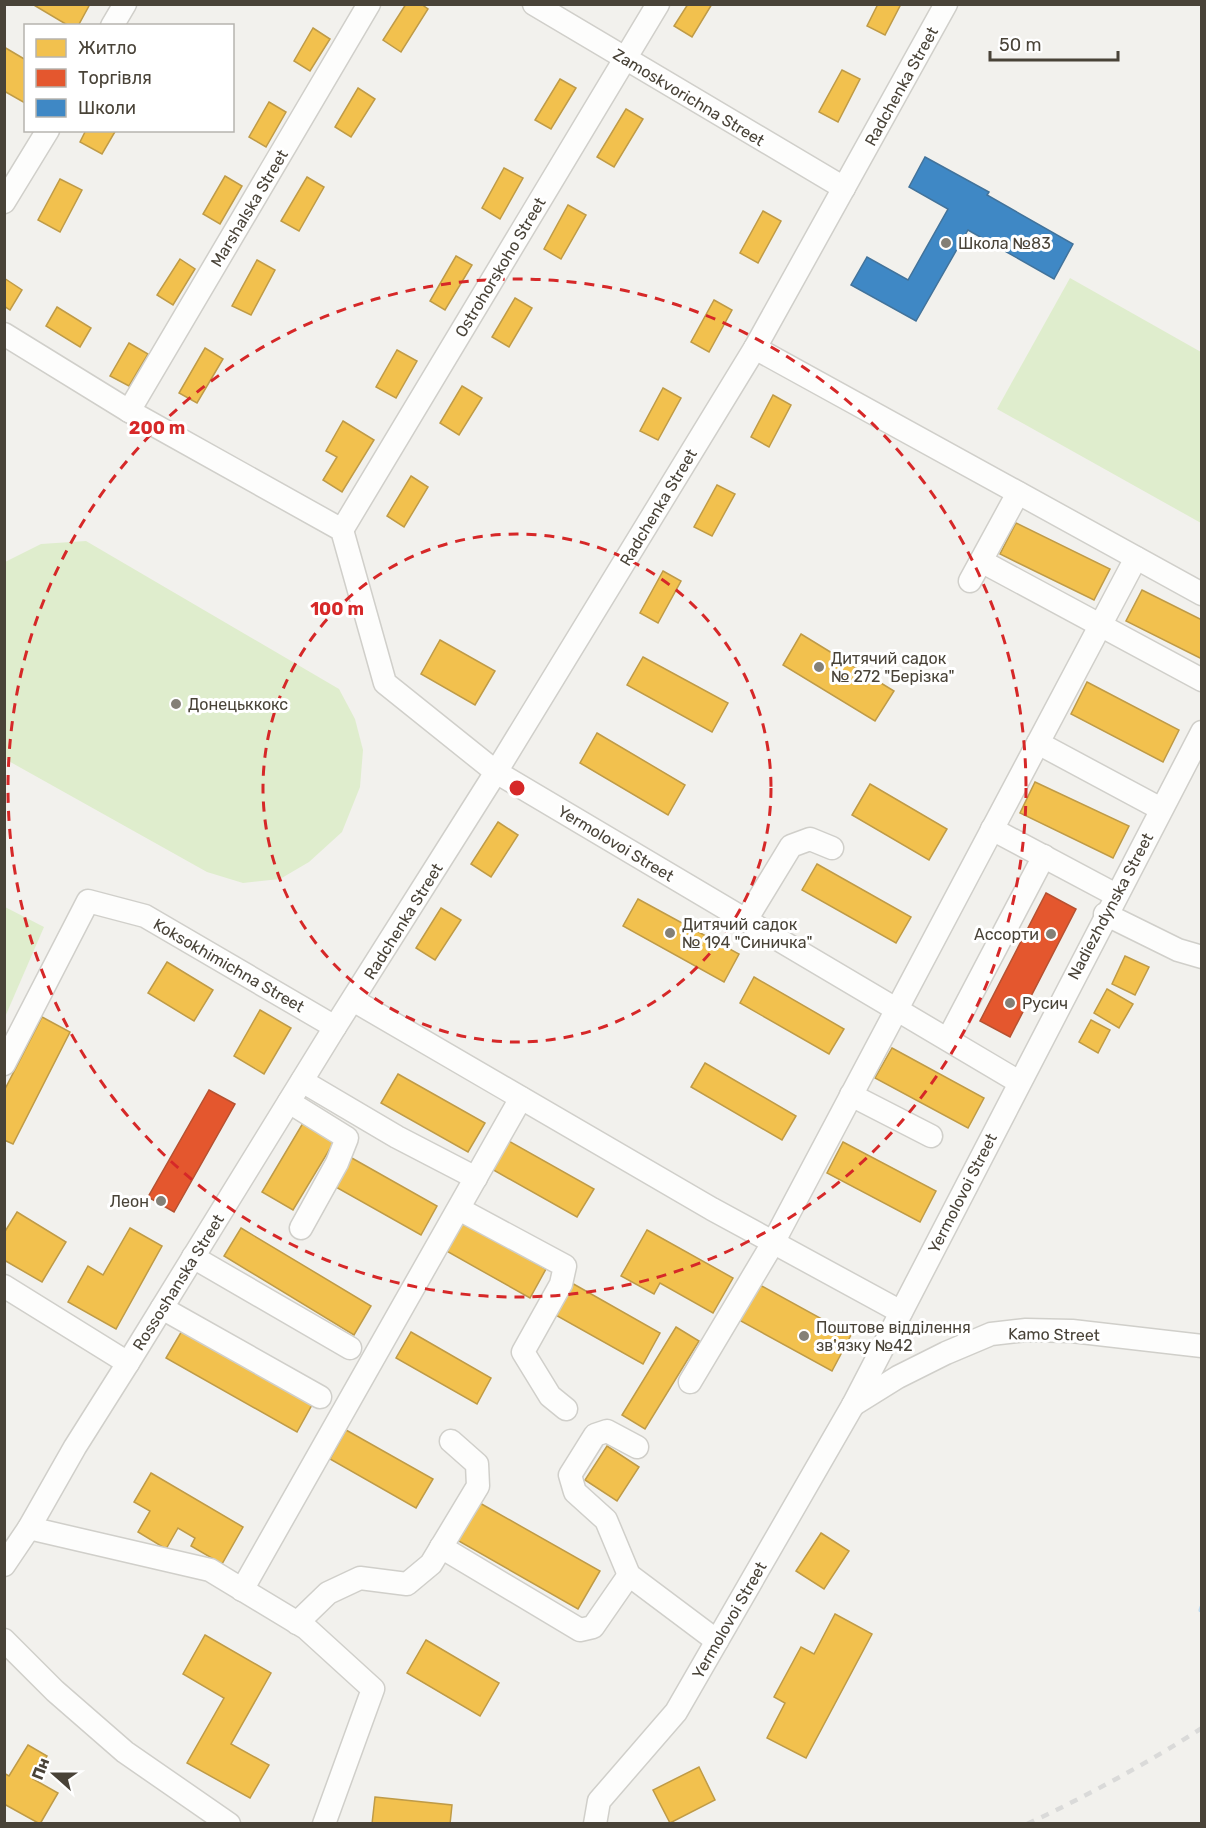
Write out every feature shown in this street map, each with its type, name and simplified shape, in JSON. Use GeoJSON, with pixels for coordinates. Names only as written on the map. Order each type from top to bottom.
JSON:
{"type":"FeatureCollection","features":[{"type":"Feature","properties":{"kind":"street"},"geometry":{"type":"LineString","coordinates":[[113,24],[125,4]]}},
{"type":"Feature","properties":{"kind":"street","name":"Marshalska Street"},"geometry":{"type":"LineString","coordinates":[[129,411],[369,4]]}},
{"type":"Feature","properties":{"kind":"street","name":"Zamoskvorichna Street"},"geometry":{"type":"LineString","coordinates":[[534,4],[844,188]]}},
{"type":"Feature","properties":{"kind":"street","name":"Ostrohorskoho Street"},"geometry":{"type":"LineString","coordinates":[[342,530],[658,4]]}},
{"type":"Feature","properties":{"kind":"street","name":"Radchenka Street"},"geometry":{"type":"LineString","coordinates":[[353,1000],[496,772],[754,348],[946,4]]}},
{"type":"Feature","properties":{"kind":"street"},"geometry":{"type":"LineString","coordinates":[[4,202],[47,132]]}},
{"type":"Feature","properties":{"kind":"street"},"geometry":{"type":"LineString","coordinates":[[4,334],[129,411],[342,530]]}},
{"type":"Feature","properties":{"kind":"street"},"geometry":{"type":"LineString","coordinates":[[754,348],[1202,594]]}},
{"type":"Feature","properties":{"kind":"street"},"geometry":{"type":"LineString","coordinates":[[970,581],[1018,493]]}},
{"type":"Feature","properties":{"kind":"street","name":"Yermolovoi Street"},"geometry":{"type":"LineString","coordinates":[[342,530],[385,682],[496,772],[1019,1082],[853,1406],[676,1712],[599,1801],[596,1824]]}},
{"type":"Feature","properties":{"kind":"street"},"geometry":{"type":"LineString","coordinates":[[690,1382],[773,1243],[1136,558]]}},
{"type":"Feature","properties":{"kind":"street"},"geometry":{"type":"LineString","coordinates":[[981,561],[1202,680]]}},
{"type":"Feature","properties":{"kind":"street","name":"Nadiezhdynska Street"},"geometry":{"type":"LineString","coordinates":[[1019,1082],[1202,732]]}},
{"type":"Feature","properties":{"kind":"street"},"geometry":{"type":"LineString","coordinates":[[1038,743],[1161,809]]}},
{"type":"Feature","properties":{"kind":"street"},"geometry":{"type":"LineString","coordinates":[[993,829],[1044,856],[1178,950],[1202,957]]}},
{"type":"Feature","properties":{"kind":"street"},"geometry":{"type":"LineString","coordinates":[[746,920],[791,846],[810,839],[832,848]]}},
{"type":"Feature","properties":{"kind":"street"},"geometry":{"type":"LineString","coordinates":[[948,1039],[1044,856]]}},
{"type":"Feature","properties":{"kind":"street","name":"Koksokhimichna Street"},"geometry":{"type":"LineString","coordinates":[[4,1064],[88,901],[146,916],[335,1026]]}},
{"type":"Feature","properties":{"kind":"street"},"geometry":{"type":"LineString","coordinates":[[353,1000],[712,1209],[901,1312]]}},
{"type":"Feature","properties":{"kind":"street","name":"Rossoshanska Street"},"geometry":{"type":"LineString","coordinates":[[4,1565],[353,1000]]}},
{"type":"Feature","properties":{"kind":"street"},"geometry":{"type":"LineString","coordinates":[[302,1081],[397,1137],[476,1178]]}},
{"type":"Feature","properties":{"kind":"street"},"geometry":{"type":"LineString","coordinates":[[851,1095],[931,1136]]}},
{"type":"Feature","properties":{"kind":"street"},"geometry":{"type":"LineString","coordinates":[[242,1590],[520,1098]]}},
{"type":"Feature","properties":{"kind":"street"},"geometry":{"type":"LineString","coordinates":[[289,1102],[347,1138],[337,1163],[301,1228]]}},
{"type":"Feature","properties":{"kind":"street"},"geometry":{"type":"LineString","coordinates":[[459,1209],[565,1266],[561,1284],[523,1352],[550,1396],[566,1409]]}},
{"type":"Feature","properties":{"kind":"street"},"geometry":{"type":"LineString","coordinates":[[194,1257],[350,1348]]}},
{"type":"Feature","properties":{"kind":"street"},"geometry":{"type":"LineString","coordinates":[[4,1286],[128,1363]]}},
{"type":"Feature","properties":{"kind":"street"},"geometry":{"type":"LineString","coordinates":[[162,1308],[320,1397]]}},
{"type":"Feature","properties":{"kind":"street","name":"Kamo Street"},"geometry":{"type":"LineString","coordinates":[[853,1406],[898,1377],[991,1334],[1026,1330],[1072,1330],[1202,1346]]}},
{"type":"Feature","properties":{"kind":"street"},"geometry":{"type":"LineString","coordinates":[[637,1447],[607,1431],[595,1435],[570,1475],[575,1492],[606,1520],[629,1575],[717,1641]]}},
{"type":"Feature","properties":{"kind":"street"},"geometry":{"type":"LineString","coordinates":[[297,1623],[328,1593],[360,1578],[407,1584],[431,1564],[478,1486],[477,1464],[451,1441]]}},
{"type":"Feature","properties":{"kind":"street"},"geometry":{"type":"LineString","coordinates":[[28,1528],[210,1570],[306,1629],[373,1689],[324,1824]]}},
{"type":"Feature","properties":{"kind":"street"},"geometry":{"type":"LineString","coordinates":[[441,1548],[580,1630],[593,1626],[629,1575]]}},
{"type":"Feature","properties":{"kind":"street"},"geometry":{"type":"LineString","coordinates":[[4,1640],[55,1691],[125,1752],[230,1824]]}},
{"type":"Feature","properties":{"kind":"green space"},"geometry":{"type":"Polygon","coordinates":[[[1070,278],[1201,352],[1201,523],[997,409],[1070,278]]]}},
{"type":"Feature","properties":{"kind":"green space","name":"Донецьккокс"},"geometry":{"type":"Polygon","coordinates":[[[86,541],[339,689],[355,719],[363,750],[360,787],[342,832],[309,862],[280,879],[243,883],[207,872],[5,759],[5,562],[41,544],[86,541]]]}},
{"type":"Feature","properties":{"kind":"green space"},"geometry":{"type":"Polygon","coordinates":[[[5,907],[44,927],[5,1017],[5,907]]]}},
{"type":"Feature","properties":{"kind":"building: Житло"},"geometry":{"type":"Polygon","coordinates":[[[32,4],[90,4],[79,24],[66,24],[32,4]]]}},
{"type":"Feature","properties":{"kind":"building: Житло"},"geometry":{"type":"Polygon","coordinates":[[[406,4],[421,4],[428,9],[401,52],[383,40],[406,4]]]}},
{"type":"Feature","properties":{"kind":"building: Житло"},"geometry":{"type":"Polygon","coordinates":[[[688,4],[712,4],[692,37],[674,26],[688,4]]]}},
{"type":"Feature","properties":{"kind":"building: Житло"},"geometry":{"type":"Polygon","coordinates":[[[878,4],[901,4],[885,35],[867,26],[878,4]]]}},
{"type":"Feature","properties":{"kind":"building: Житло"},"geometry":{"type":"Polygon","coordinates":[[[313,28],[330,39],[310,71],[294,61],[313,28]]]}},
{"type":"Feature","properties":{"kind":"building: Житло"},"geometry":{"type":"Polygon","coordinates":[[[4,47],[24,59],[24,102],[4,91],[4,47]]]}},
{"type":"Feature","properties":{"kind":"building: Житло"},"geometry":{"type":"Polygon","coordinates":[[[842,70],[860,79],[838,122],[819,112],[842,70]]]}},
{"type":"Feature","properties":{"kind":"building: Житло"},"geometry":{"type":"Polygon","coordinates":[[[560,79],[576,88],[551,129],[535,120],[560,79]]]}},
{"type":"Feature","properties":{"kind":"building: Житло"},"geometry":{"type":"Polygon","coordinates":[[[358,88],[375,99],[351,137],[335,127],[358,88]]]}},
{"type":"Feature","properties":{"kind":"building: Житло"},"geometry":{"type":"Polygon","coordinates":[[[269,102],[286,112],[266,147],[249,137],[269,102]]]}},
{"type":"Feature","properties":{"kind":"building: Житло"},"geometry":{"type":"Polygon","coordinates":[[[626,109],[643,119],[614,167],[597,157],[626,109]]]}},
{"type":"Feature","properties":{"kind":"building: Житло"},"geometry":{"type":"Polygon","coordinates":[[[85,132],[115,132],[102,154],[80,142],[85,132]]]}},
{"type":"Feature","properties":{"kind":"building: Житло"},"geometry":{"type":"Polygon","coordinates":[[[504,168],[523,178],[500,219],[482,208],[504,168]]]}},
{"type":"Feature","properties":{"kind":"building: Житло"},"geometry":{"type":"Polygon","coordinates":[[[225,176],[242,186],[220,224],[203,214],[225,176]]]}},
{"type":"Feature","properties":{"kind":"building: Житло"},"geometry":{"type":"Polygon","coordinates":[[[307,177],[324,187],[299,231],[281,221],[307,177]]]}},
{"type":"Feature","properties":{"kind":"building: Житло"},"geometry":{"type":"Polygon","coordinates":[[[60,179],[82,190],[60,232],[38,220],[60,179]]]}},
{"type":"Feature","properties":{"kind":"building: Житло"},"geometry":{"type":"Polygon","coordinates":[[[568,205],[586,215],[561,259],[544,249],[568,205]]]}},
{"type":"Feature","properties":{"kind":"building: Житло"},"geometry":{"type":"Polygon","coordinates":[[[763,211],[781,221],[758,263],[740,253],[763,211]]]}},
{"type":"Feature","properties":{"kind":"building: Житло"},"geometry":{"type":"Polygon","coordinates":[[[456,256],[472,265],[445,310],[430,301],[456,256]]]}},
{"type":"Feature","properties":{"kind":"building: Житло"},"geometry":{"type":"Polygon","coordinates":[[[180,259],[195,269],[173,305],[157,295],[180,259]]]}},
{"type":"Feature","properties":{"kind":"building: Житло"},"geometry":{"type":"Polygon","coordinates":[[[257,260],[275,270],[251,315],[232,306],[257,260]]]}},
{"type":"Feature","properties":{"kind":"building: Житло"},"geometry":{"type":"Polygon","coordinates":[[[4,278],[22,290],[10,310],[4,306],[4,278]]]}},
{"type":"Feature","properties":{"kind":"building: Житло"},"geometry":{"type":"Polygon","coordinates":[[[515,298],[532,308],[509,347],[492,337],[515,298]]]}},
{"type":"Feature","properties":{"kind":"building: Житло"},"geometry":{"type":"Polygon","coordinates":[[[714,300],[732,310],[709,352],[691,342],[714,300]]]}},
{"type":"Feature","properties":{"kind":"building: Житло"},"geometry":{"type":"Polygon","coordinates":[[[57,307],[91,328],[80,347],[46,326],[57,307]]]}},
{"type":"Feature","properties":{"kind":"building: Житло"},"geometry":{"type":"Polygon","coordinates":[[[129,343],[148,354],[129,386],[110,376],[129,343]]]}},
{"type":"Feature","properties":{"kind":"building: Житло"},"geometry":{"type":"Polygon","coordinates":[[[205,348],[223,359],[197,403],[179,393],[205,348]]]}},
{"type":"Feature","properties":{"kind":"building: Житло"},"geometry":{"type":"Polygon","coordinates":[[[397,350],[417,361],[396,398],[376,387],[397,350]]]}},
{"type":"Feature","properties":{"kind":"building: Житло"},"geometry":{"type":"Polygon","coordinates":[[[462,386],[482,398],[459,435],[440,423],[462,386]]]}},
{"type":"Feature","properties":{"kind":"building: Житло"},"geometry":{"type":"Polygon","coordinates":[[[663,388],[681,398],[658,440],[640,431],[663,388]]]}},
{"type":"Feature","properties":{"kind":"building: Житло"},"geometry":{"type":"Polygon","coordinates":[[[773,395],[791,405],[769,447],[751,437],[773,395]]]}},
{"type":"Feature","properties":{"kind":"building: Житло"},"geometry":{"type":"Polygon","coordinates":[[[343,421],[374,440],[342,492],[323,480],[337,457],[326,451],[343,421]]]}},
{"type":"Feature","properties":{"kind":"building: Житло"},"geometry":{"type":"Polygon","coordinates":[[[411,476],[428,487],[404,527],[387,516],[411,476]]]}},
{"type":"Feature","properties":{"kind":"building: Житло"},"geometry":{"type":"Polygon","coordinates":[[[717,485],[735,494],[712,536],[694,527],[717,485]]]}},
{"type":"Feature","properties":{"kind":"building: Житло"},"geometry":{"type":"Polygon","coordinates":[[[1016,523],[1110,569],[1094,600],[1000,554],[1016,523]]]}},
{"type":"Feature","properties":{"kind":"building: Житло"},"geometry":{"type":"Polygon","coordinates":[[[663,571],[681,581],[658,623],[640,613],[663,571]]]}},
{"type":"Feature","properties":{"kind":"building: Житло"},"geometry":{"type":"Polygon","coordinates":[[[1142,590],[1202,620],[1202,659],[1126,621],[1142,590]]]}},
{"type":"Feature","properties":{"kind":"building: Житло"},"geometry":{"type":"Polygon","coordinates":[[[801,634],[894,691],[875,721],[783,665],[801,634]]]}},
{"type":"Feature","properties":{"kind":"building: Житло"},"geometry":{"type":"Polygon","coordinates":[[[440,640],[495,671],[475,705],[421,674],[440,640]]]}},
{"type":"Feature","properties":{"kind":"building: Житло"},"geometry":{"type":"Polygon","coordinates":[[[643,657],[728,703],[712,732],[627,685],[643,657]]]}},
{"type":"Feature","properties":{"kind":"building: Житло"},"geometry":{"type":"Polygon","coordinates":[[[1087,682],[1179,730],[1163,762],[1071,714],[1087,682]]]}},
{"type":"Feature","properties":{"kind":"building: Житло"},"geometry":{"type":"Polygon","coordinates":[[[597,733],[685,785],[668,815],[580,763],[597,733]]]}},
{"type":"Feature","properties":{"kind":"building: Житло"},"geometry":{"type":"Polygon","coordinates":[[[1035,782],[1129,826],[1113,858],[1020,813],[1035,782]]]}},
{"type":"Feature","properties":{"kind":"building: Житло"},"geometry":{"type":"Polygon","coordinates":[[[870,784],[947,829],[929,860],[852,815],[870,784]]]}},
{"type":"Feature","properties":{"kind":"building: Житло"},"geometry":{"type":"Polygon","coordinates":[[[498,822],[518,835],[491,877],[471,864],[498,822]]]}},
{"type":"Feature","properties":{"kind":"building: Житло"},"geometry":{"type":"Polygon","coordinates":[[[817,864],[911,917],[896,943],[802,890],[817,864]]]}},
{"type":"Feature","properties":{"kind":"building: Житло"},"geometry":{"type":"Polygon","coordinates":[[[638,899],[739,954],[724,982],[623,926],[638,899]]]}},
{"type":"Feature","properties":{"kind":"building: Житло"},"geometry":{"type":"Polygon","coordinates":[[[441,908],[461,920],[435,960],[416,948],[441,908]]]}},
{"type":"Feature","properties":{"kind":"building: Житло"},"geometry":{"type":"Polygon","coordinates":[[[1125,956],[1149,967],[1135,995],[1112,984],[1125,956]]]}},
{"type":"Feature","properties":{"kind":"building: Житло"},"geometry":{"type":"Polygon","coordinates":[[[167,962],[213,990],[194,1021],[148,993],[167,962]]]}},
{"type":"Feature","properties":{"kind":"building: Житло"},"geometry":{"type":"Polygon","coordinates":[[[754,977],[844,1029],[829,1054],[740,1003],[754,977]]]}},
{"type":"Feature","properties":{"kind":"building: Житло"},"geometry":{"type":"Polygon","coordinates":[[[1107,989],[1133,1004],[1119,1028],[1094,1013],[1107,989]]]}},
{"type":"Feature","properties":{"kind":"building: Житло"},"geometry":{"type":"Polygon","coordinates":[[[260,1010],[291,1028],[264,1074],[234,1056],[260,1010]]]}},
{"type":"Feature","properties":{"kind":"building: Житло"},"geometry":{"type":"Polygon","coordinates":[[[42,1017],[70,1032],[13,1144],[4,1140],[4,1091],[42,1017]]]}},
{"type":"Feature","properties":{"kind":"building: Житло"},"geometry":{"type":"Polygon","coordinates":[[[1091,1020],[1110,1030],[1098,1053],[1079,1042],[1091,1020]]]}},
{"type":"Feature","properties":{"kind":"building: Житло"},"geometry":{"type":"Polygon","coordinates":[[[892,1048],[984,1098],[968,1128],[875,1078],[892,1048]]]}},
{"type":"Feature","properties":{"kind":"building: Житло"},"geometry":{"type":"Polygon","coordinates":[[[705,1063],[796,1116],[782,1140],[691,1087],[705,1063]]]}},
{"type":"Feature","properties":{"kind":"building: Житло"},"geometry":{"type":"Polygon","coordinates":[[[398,1074],[485,1123],[468,1152],[381,1103],[398,1074]]]}},
{"type":"Feature","properties":{"kind":"building: Житло"},"geometry":{"type":"Polygon","coordinates":[[[303,1123],[334,1142],[293,1210],[262,1192],[303,1123]]]}},
{"type":"Feature","properties":{"kind":"building: Житло"},"geometry":{"type":"Polygon","coordinates":[[[507,1140],[594,1189],[577,1217],[490,1168],[507,1140]]]}},
{"type":"Feature","properties":{"kind":"building: Житло"},"geometry":{"type":"Polygon","coordinates":[[[843,1142],[936,1191],[920,1222],[827,1173],[843,1142]]]}},
{"type":"Feature","properties":{"kind":"building: Житло"},"geometry":{"type":"Polygon","coordinates":[[[350,1157],[437,1206],[421,1235],[334,1186],[350,1157]]]}},
{"type":"Feature","properties":{"kind":"building: Житло"},"geometry":{"type":"Polygon","coordinates":[[[17,1212],[66,1242],[42,1282],[4,1260],[4,1233],[17,1212]]]}},
{"type":"Feature","properties":{"kind":"building: Житло"},"geometry":{"type":"Polygon","coordinates":[[[459,1220],[546,1269],[530,1298],[443,1249],[459,1220]]]}},
{"type":"Feature","properties":{"kind":"building: Житло"},"geometry":{"type":"Polygon","coordinates":[[[130,1228],[162,1246],[116,1329],[68,1302],[88,1266],[103,1275],[130,1228]]]}},
{"type":"Feature","properties":{"kind":"building: Житло"},"geometry":{"type":"Polygon","coordinates":[[[241,1228],[371,1306],[354,1335],[224,1256],[241,1228]]]}},
{"type":"Feature","properties":{"kind":"building: Житло"},"geometry":{"type":"Polygon","coordinates":[[[647,1230],[733,1278],[713,1313],[660,1283],[654,1294],[621,1276],[647,1230]]]}},
{"type":"Feature","properties":{"kind":"building: Житло"},"geometry":{"type":"Polygon","coordinates":[[[570,1282],[660,1333],[643,1364],[552,1313],[570,1282]]]}},
{"type":"Feature","properties":{"kind":"building: Житло"},"geometry":{"type":"Polygon","coordinates":[[[758,1284],[851,1335],[832,1371],[739,1320],[758,1284]]]}},
{"type":"Feature","properties":{"kind":"building: Житло"},"geometry":{"type":"Polygon","coordinates":[[[676,1327],[699,1341],[645,1429],[622,1415],[676,1327]]]}},
{"type":"Feature","properties":{"kind":"building: Житло"},"geometry":{"type":"Polygon","coordinates":[[[183,1329],[313,1403],[297,1432],[166,1358],[183,1329]]]}},
{"type":"Feature","properties":{"kind":"building: Житло"},"geometry":{"type":"Polygon","coordinates":[[[411,1332],[491,1378],[477,1404],[396,1358],[411,1332]]]}},
{"type":"Feature","properties":{"kind":"building: Житло"},"geometry":{"type":"Polygon","coordinates":[[[346,1430],[433,1479],[416,1508],[330,1459],[346,1430]]]}},
{"type":"Feature","properties":{"kind":"building: Житло"},"geometry":{"type":"Polygon","coordinates":[[[607,1446],[639,1467],[617,1501],[585,1480],[607,1446]]]}},
{"type":"Feature","properties":{"kind":"building: Житло"},"geometry":{"type":"Polygon","coordinates":[[[151,1473],[243,1527],[222,1564],[191,1546],[195,1538],[178,1528],[166,1549],[138,1532],[150,1511],[134,1502],[151,1473]]]}},
{"type":"Feature","properties":{"kind":"building: Житло"},"geometry":{"type":"Polygon","coordinates":[[[478,1502],[600,1571],[578,1609],[457,1540],[478,1502]]]}},
{"type":"Feature","properties":{"kind":"building: Житло"},"geometry":{"type":"Polygon","coordinates":[[[821,1533],[849,1551],[824,1589],[796,1571],[821,1533]]]}},
{"type":"Feature","properties":{"kind":"building: Житло"},"geometry":{"type":"Polygon","coordinates":[[[835,1614],[872,1634],[806,1758],[767,1738],[785,1703],[774,1697],[801,1647],[814,1654],[835,1614]]]}},
{"type":"Feature","properties":{"kind":"building: Житло"},"geometry":{"type":"Polygon","coordinates":[[[205,1635],[271,1673],[231,1744],[269,1765],[250,1798],[187,1763],[224,1698],[183,1674],[205,1635]]]}},
{"type":"Feature","properties":{"kind":"building: Житло"},"geometry":{"type":"Polygon","coordinates":[[[426,1640],[499,1683],[480,1716],[407,1673],[426,1640]]]}},
{"type":"Feature","properties":{"kind":"building: Житло"},"geometry":{"type":"Polygon","coordinates":[[[28,1745],[47,1756],[33,1779],[58,1793],[40,1824],[4,1804],[4,1773],[9,1776],[28,1745]]]}},
{"type":"Feature","properties":{"kind":"building: Житло"},"geometry":{"type":"Polygon","coordinates":[[[699,1767],[715,1800],[670,1823],[653,1790],[699,1767]]]}},
{"type":"Feature","properties":{"kind":"building: Житло"},"geometry":{"type":"Polygon","coordinates":[[[375,1797],[452,1805],[450,1824],[372,1824],[375,1797]]]}},
{"type":"Feature","properties":{"kind":"building: Торгівля"},"geometry":{"type":"Polygon","coordinates":[[[1046,893],[1076,909],[1010,1037],[980,1021],[1046,893]]]}},
{"type":"Feature","properties":{"kind":"building: Торгівля"},"geometry":{"type":"Polygon","coordinates":[[[209,1090],[235,1104],[174,1212],[148,1197],[209,1090]]]}},
{"type":"Feature","properties":{"kind":"building: Школи"},"geometry":{"type":"Polygon","coordinates":[[[925,157],[989,192],[987,195],[1073,244],[1054,279],[968,230],[916,321],[851,285],[867,257],[908,280],[948,209],[909,187],[925,157]]]}},
{"type":"Feature","properties":{"kind":"railway"},"geometry":{"type":"LineString","coordinates":[[1027,1824],[1116,1779],[1202,1728]]}},
{"type":"Feature","properties":{"kind":"place","name":"Школа №83"},"geometry":{"type":"Point","coordinates":[946,243]}},
{"type":"Feature","properties":{"kind":"place","name":"Дитячий садок № 272 \"Берізка\""},"geometry":{"type":"Point","coordinates":[819,667]}},
{"type":"Feature","properties":{"kind":"place","name":"Донецьккокс"},"geometry":{"type":"Point","coordinates":[176,704]}},
{"type":"Feature","properties":{"kind":"place","name":"Дитячий садок № 194 \"Синичка\""},"geometry":{"type":"Point","coordinates":[670,933]}},
{"type":"Feature","properties":{"kind":"place","name":"Ассорти"},"geometry":{"type":"Point","coordinates":[1051,934]}},
{"type":"Feature","properties":{"kind":"place","name":"Русич"},"geometry":{"type":"Point","coordinates":[1010,1003]}},
{"type":"Feature","properties":{"kind":"place","name":"Леон"},"geometry":{"type":"Point","coordinates":[161,1201]}},
{"type":"Feature","properties":{"kind":"place","name":"Поштове відділення зв'язку №42"},"geometry":{"type":"Point","coordinates":[804,1336]}}]}
